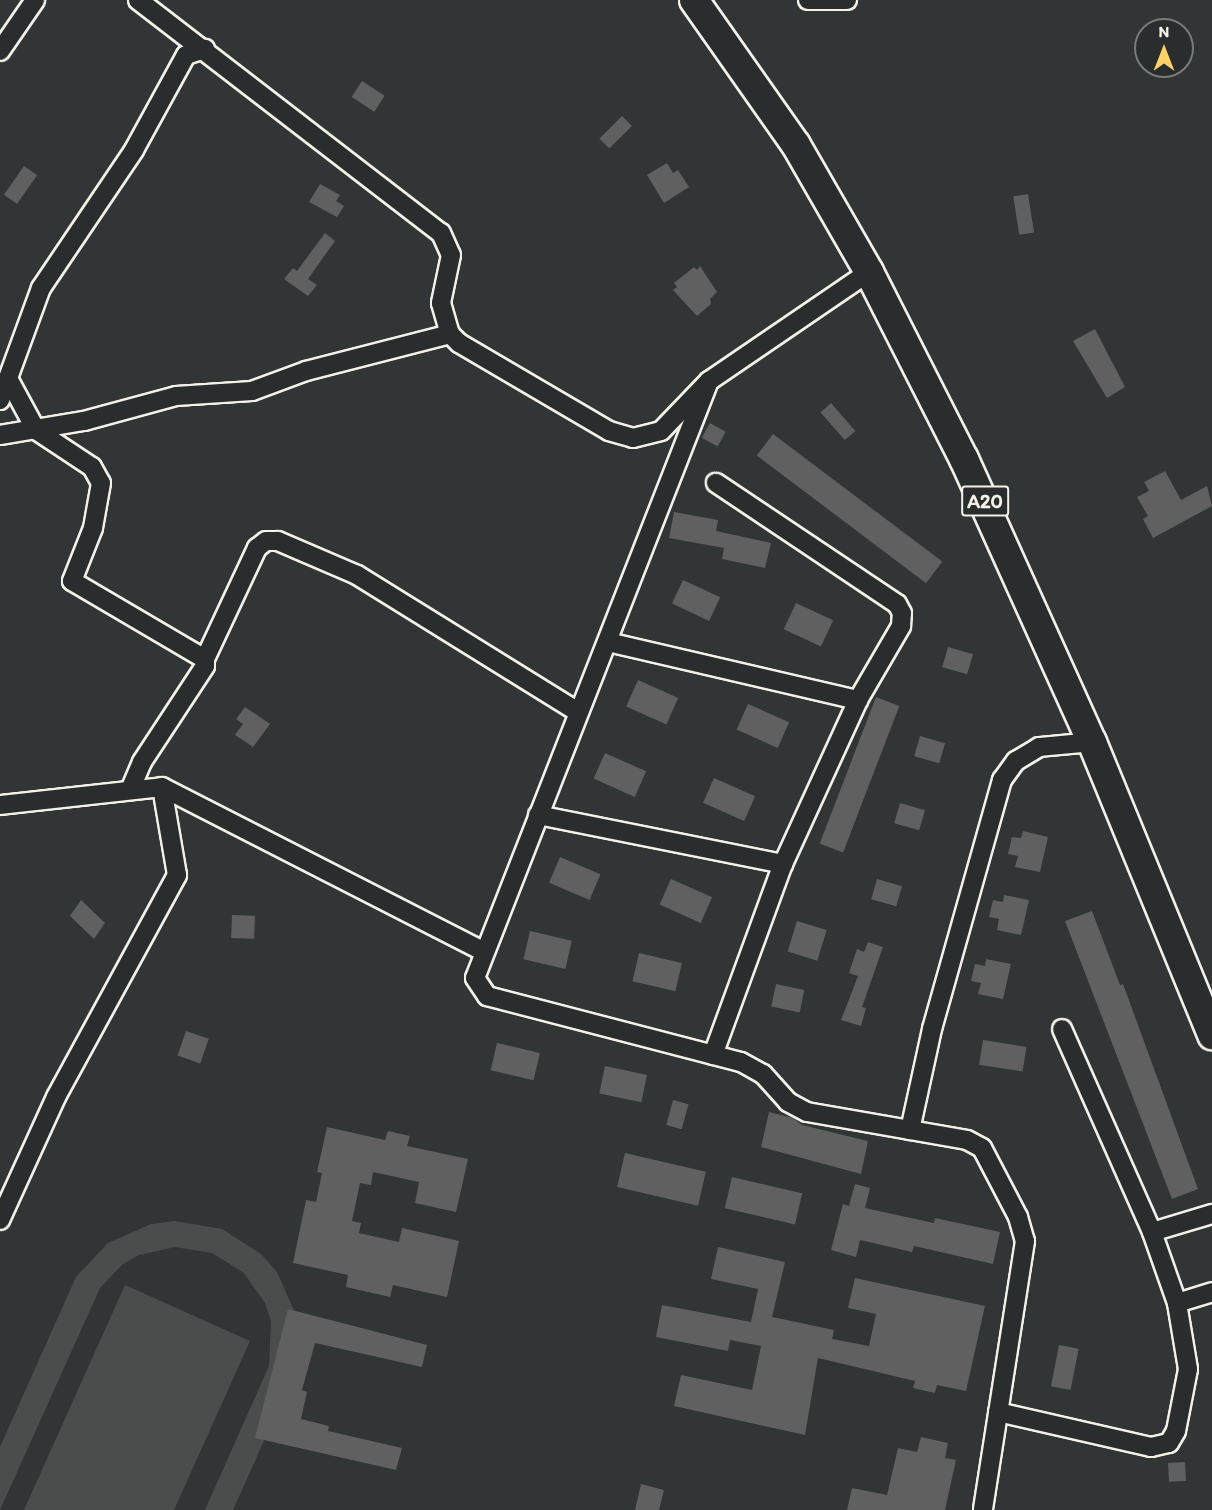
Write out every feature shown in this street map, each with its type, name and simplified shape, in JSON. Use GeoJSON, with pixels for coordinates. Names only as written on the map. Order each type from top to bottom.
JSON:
{"type":"FeatureCollection","features":[{"type":"Feature","properties":{"kind":"main road","name":"A20"},"geometry":{"type":"LineString","coordinates":[[694,0],[779,118],[868,272],[1000,533],[1092,742],[1212,1035]]}},
{"type":"Feature","properties":{"kind":"street"},"geometry":{"type":"LineString","coordinates":[[0,51],[34,0]]}},
{"type":"Feature","properties":{"kind":"street"},"geometry":{"type":"LineString","coordinates":[[138,0],[206,49],[441,233],[451,255],[441,303],[450,333],[459,344],[609,431],[633,438],[661,431],[709,381],[868,272]]}},
{"type":"Feature","properties":{"kind":"street"},"geometry":{"type":"LineString","coordinates":[[808,0],[847,0]]}},
{"type":"Feature","properties":{"kind":"street"},"geometry":{"type":"LineString","coordinates":[[0,400],[10,382],[41,288],[134,150],[186,55],[206,49]]}},
{"type":"Feature","properties":{"kind":"street"},"geometry":{"type":"LineString","coordinates":[[0,435],[36,430],[176,396],[252,391],[306,371],[450,333]]}},
{"type":"Feature","properties":{"kind":"street"},"geometry":{"type":"LineString","coordinates":[[709,381],[608,642],[483,951],[475,978],[487,996],[753,1067],[788,1101],[807,1112],[967,1140],[982,1148],[1018,1217],[1025,1241],[982,1510]]}},
{"type":"Feature","properties":{"kind":"street"},"geometry":{"type":"LineString","coordinates":[[10,382],[36,430],[92,467],[101,483],[93,528],[72,581],[205,659]]}},
{"type":"Feature","properties":{"kind":"street"},"geometry":{"type":"LineString","coordinates":[[713,1055],[783,864],[858,700],[901,626],[902,613],[897,604],[716,483]]}},
{"type":"Feature","properties":{"kind":"street"},"geometry":{"type":"LineString","coordinates":[[131,788],[142,762],[205,666],[205,659],[257,548],[266,542],[278,541],[357,575],[578,712]]}},
{"type":"Feature","properties":{"kind":"street"},"geometry":{"type":"LineString","coordinates":[[608,642],[858,700]]}},
{"type":"Feature","properties":{"kind":"street"},"geometry":{"type":"LineString","coordinates":[[910,1130],[932,1029],[1002,780],[1016,761],[1039,747],[1092,742]]}},
{"type":"Feature","properties":{"kind":"street"},"geometry":{"type":"LineString","coordinates":[[0,1220],[56,1096],[177,875],[162,787]]}},
{"type":"Feature","properties":{"kind":"street"},"geometry":{"type":"LineString","coordinates":[[0,805],[131,788],[162,787],[483,951]]}},
{"type":"Feature","properties":{"kind":"street"},"geometry":{"type":"LineString","coordinates":[[537,815],[783,864]]}},
{"type":"Feature","properties":{"kind":"street"},"geometry":{"type":"LineString","coordinates":[[998,1412],[1151,1447],[1169,1443],[1176,1431],[1188,1369],[1177,1303],[1152,1232],[1062,1029]]}},
{"type":"Feature","properties":{"kind":"street"},"geometry":{"type":"LineString","coordinates":[[1152,1232],[1212,1214]]}},
{"type":"Feature","properties":{"kind":"street"},"geometry":{"type":"LineString","coordinates":[[1177,1303],[1212,1292]]}},
{"type":"Feature","properties":{"kind":"shaded area"},"geometry":{"type":"Polygon","coordinates":[[[175,1221],[222,1229],[261,1254],[277,1272],[296,1315],[293,1376],[233,1510],[205,1510],[269,1366],[271,1321],[265,1303],[244,1273],[212,1253],[175,1247],[139,1255],[123,1264],[100,1288],[0,1510],[0,1447],[76,1277],[108,1243],[151,1224],[175,1221]]]}},
{"type":"Feature","properties":{"kind":"shaded area"},"geometry":{"type":"Polygon","coordinates":[[[125,1285],[250,1341],[174,1510],[24,1510],[125,1285]]]}},
{"type":"Feature","properties":{"kind":"building"},"geometry":{"type":"Polygon","coordinates":[[[362,81],[385,96],[374,112],[352,97],[362,81]]]}},
{"type":"Feature","properties":{"kind":"building"},"geometry":{"type":"Polygon","coordinates":[[[622,116],[632,126],[609,149],[599,139],[622,116]]]}},
{"type":"Feature","properties":{"kind":"building"},"geometry":{"type":"Polygon","coordinates":[[[667,163],[673,173],[678,170],[689,187],[664,203],[647,175],[667,163]]]}},
{"type":"Feature","properties":{"kind":"building"},"geometry":{"type":"Polygon","coordinates":[[[24,166],[37,175],[17,204],[4,195],[24,166]]]}},
{"type":"Feature","properties":{"kind":"building"},"geometry":{"type":"Polygon","coordinates":[[[320,184],[340,195],[336,201],[344,206],[337,217],[309,202],[320,184]]]}},
{"type":"Feature","properties":{"kind":"building"},"geometry":{"type":"Polygon","coordinates":[[[1028,194],[1034,233],[1019,235],[1013,196],[1028,194]]]}},
{"type":"Feature","properties":{"kind":"building"},"geometry":{"type":"Polygon","coordinates":[[[325,233],[335,241],[308,279],[317,285],[308,296],[284,279],[293,268],[297,271],[325,233]]]}},
{"type":"Feature","properties":{"kind":"building"},"geometry":{"type":"Polygon","coordinates":[[[700,266],[717,292],[710,299],[711,304],[697,316],[673,290],[677,287],[674,283],[694,267],[697,270],[700,266]]]}},
{"type":"Feature","properties":{"kind":"building"},"geometry":{"type":"Polygon","coordinates":[[[1095,329],[1125,387],[1107,398],[1073,341],[1095,329]]]}},
{"type":"Feature","properties":{"kind":"building"},"geometry":{"type":"Polygon","coordinates":[[[831,403],[855,431],[845,440],[820,412],[831,403]]]}},
{"type":"Feature","properties":{"kind":"building"},"geometry":{"type":"Polygon","coordinates":[[[710,423],[726,432],[718,447],[702,438],[710,423]]]}},
{"type":"Feature","properties":{"kind":"building"},"geometry":{"type":"Polygon","coordinates":[[[773,434],[942,562],[926,583],[757,456],[773,434]]]}},
{"type":"Feature","properties":{"kind":"building"},"geometry":{"type":"Polygon","coordinates":[[[1165,471],[1181,500],[1207,486],[1212,506],[1153,538],[1143,519],[1148,516],[1137,497],[1149,491],[1144,482],[1165,471]]]}},
{"type":"Feature","properties":{"kind":"building"},"geometry":{"type":"Polygon","coordinates":[[[674,512],[718,520],[716,531],[771,543],[765,568],[722,559],[724,548],[669,538],[674,512]]]}},
{"type":"Feature","properties":{"kind":"building"},"geometry":{"type":"Polygon","coordinates":[[[683,580],[720,597],[709,621],[672,604],[683,580]]]}},
{"type":"Feature","properties":{"kind":"building"},"geometry":{"type":"Polygon","coordinates":[[[796,603],[833,620],[821,647],[784,629],[796,603]]]}},
{"type":"Feature","properties":{"kind":"building"},"geometry":{"type":"Polygon","coordinates":[[[948,647],[973,654],[967,674],[942,667],[948,647]]]}},
{"type":"Feature","properties":{"kind":"building"},"geometry":{"type":"Polygon","coordinates":[[[638,680],[678,698],[666,724],[626,706],[638,680]]]}},
{"type":"Feature","properties":{"kind":"building"},"geometry":{"type":"Polygon","coordinates":[[[876,697],[899,706],[843,853],[820,844],[876,697]]]}},
{"type":"Feature","properties":{"kind":"building"},"geometry":{"type":"Polygon","coordinates":[[[748,704],[789,722],[778,748],[737,730],[748,704]]]}},
{"type":"Feature","properties":{"kind":"building"},"geometry":{"type":"Polygon","coordinates":[[[245,707],[270,724],[253,747],[235,735],[243,724],[236,719],[245,707]]]}},
{"type":"Feature","properties":{"kind":"building"},"geometry":{"type":"Polygon","coordinates":[[[920,736],[945,743],[939,763],[914,756],[920,736]]]}},
{"type":"Feature","properties":{"kind":"building"},"geometry":{"type":"Polygon","coordinates":[[[605,753],[646,771],[635,797],[594,779],[605,753]]]}},
{"type":"Feature","properties":{"kind":"building"},"geometry":{"type":"Polygon","coordinates":[[[714,778],[755,796],[744,821],[703,803],[714,778]]]}},
{"type":"Feature","properties":{"kind":"building"},"geometry":{"type":"Polygon","coordinates":[[[900,803],[925,810],[919,830],[894,823],[900,803]]]}},
{"type":"Feature","properties":{"kind":"building"},"geometry":{"type":"Polygon","coordinates":[[[1023,831],[1048,837],[1040,872],[1015,867],[1018,856],[1008,854],[1012,837],[1021,838],[1023,831]]]}},
{"type":"Feature","properties":{"kind":"building"},"geometry":{"type":"Polygon","coordinates":[[[560,857],[601,874],[590,900],[549,883],[560,857]]]}},
{"type":"Feature","properties":{"kind":"building"},"geometry":{"type":"Polygon","coordinates":[[[671,879],[712,897],[701,923],[660,905],[671,879]]]}},
{"type":"Feature","properties":{"kind":"building"},"geometry":{"type":"Polygon","coordinates":[[[877,879],[902,886],[896,906],[871,899],[877,879]]]}},
{"type":"Feature","properties":{"kind":"building"},"geometry":{"type":"Polygon","coordinates":[[[1004,895],[1029,900],[1021,935],[997,930],[999,919],[989,917],[993,900],[1003,902],[1004,895]]]}},
{"type":"Feature","properties":{"kind":"building"},"geometry":{"type":"Polygon","coordinates":[[[81,900],[105,923],[94,939],[70,916],[81,900]]]}},
{"type":"Feature","properties":{"kind":"building"},"geometry":{"type":"Polygon","coordinates":[[[1092,911],[1120,985],[1123,984],[1198,1189],[1172,1199],[1065,921],[1092,911]]]}},
{"type":"Feature","properties":{"kind":"building"},"geometry":{"type":"Polygon","coordinates":[[[232,915],[255,916],[254,939],[231,938],[232,915]]]}},
{"type":"Feature","properties":{"kind":"building"},"geometry":{"type":"Polygon","coordinates":[[[797,921],[827,930],[817,961],[788,952],[797,921]]]}},
{"type":"Feature","properties":{"kind":"building"},"geometry":{"type":"Polygon","coordinates":[[[530,931],[572,941],[565,969],[523,959],[530,931]]]}},
{"type":"Feature","properties":{"kind":"building"},"geometry":{"type":"Polygon","coordinates":[[[868,942],[883,947],[862,1007],[866,1008],[861,1026],[841,1020],[858,976],[849,973],[857,949],[864,952],[868,942]]]}},
{"type":"Feature","properties":{"kind":"building"},"geometry":{"type":"Polygon","coordinates":[[[639,953],[682,963],[675,991],[632,981],[639,953]]]}},
{"type":"Feature","properties":{"kind":"building"},"geometry":{"type":"Polygon","coordinates":[[[986,959],[1011,964],[1003,999],[978,994],[981,983],[971,981],[975,964],[985,966],[986,959]]]}},
{"type":"Feature","properties":{"kind":"building"},"geometry":{"type":"Polygon","coordinates":[[[776,984],[804,990],[800,1013],[771,1006],[776,984]]]}},
{"type":"Feature","properties":{"kind":"building"},"geometry":{"type":"Polygon","coordinates":[[[186,1031],[209,1039],[200,1063],[178,1056],[186,1031]]]}},
{"type":"Feature","properties":{"kind":"building"},"geometry":{"type":"Polygon","coordinates":[[[983,1040],[1026,1047],[1023,1072],[979,1065],[983,1040]]]}},
{"type":"Feature","properties":{"kind":"building"},"geometry":{"type":"Polygon","coordinates":[[[497,1043],[540,1053],[534,1080],[491,1070],[497,1043]]]}},
{"type":"Feature","properties":{"kind":"building"},"geometry":{"type":"Polygon","coordinates":[[[605,1066],[647,1075],[641,1102],[599,1093],[605,1066]]]}},
{"type":"Feature","properties":{"kind":"building"},"geometry":{"type":"Polygon","coordinates":[[[673,1100],[688,1104],[682,1129],[666,1125],[673,1100]]]}},
{"type":"Feature","properties":{"kind":"building"},"geometry":{"type":"Polygon","coordinates":[[[769,1112],[793,1118],[802,1125],[868,1141],[861,1174],[761,1147],[769,1112]]]}},
{"type":"Feature","properties":{"kind":"building"},"geometry":{"type":"Polygon","coordinates":[[[327,1127],[385,1140],[388,1131],[410,1136],[407,1146],[468,1159],[456,1212],[415,1203],[419,1182],[373,1172],[371,1185],[360,1183],[352,1221],[361,1223],[359,1233],[399,1242],[402,1228],[459,1241],[447,1297],[393,1285],[390,1297],[346,1287],[348,1275],[293,1263],[306,1200],[316,1202],[322,1173],[317,1172],[327,1127]]]}},
{"type":"Feature","properties":{"kind":"building"},"geometry":{"type":"Polygon","coordinates":[[[625,1153],[706,1172],[698,1206],[617,1187],[625,1153]]]}},
{"type":"Feature","properties":{"kind":"building"},"geometry":{"type":"Polygon","coordinates":[[[732,1177],[802,1193],[795,1224],[725,1208],[732,1177]]]}},
{"type":"Feature","properties":{"kind":"building"},"geometry":{"type":"Polygon","coordinates":[[[855,1184],[870,1188],[865,1208],[934,1223],[935,1218],[1000,1232],[993,1264],[914,1246],[912,1252],[860,1240],[856,1257],[831,1250],[843,1204],[849,1206],[855,1184]]]}},
{"type":"Feature","properties":{"kind":"building"},"geometry":{"type":"Polygon","coordinates":[[[718,1247],[785,1262],[772,1317],[834,1330],[832,1339],[869,1346],[876,1314],[848,1308],[855,1278],[985,1306],[966,1391],[937,1385],[935,1393],[913,1388],[915,1381],[818,1358],[805,1435],[674,1406],[681,1375],[752,1390],[761,1346],[730,1340],[728,1351],[656,1337],[662,1305],[751,1322],[758,1289],[711,1279],[718,1247]]]}},
{"type":"Feature","properties":{"kind":"building"},"geometry":{"type":"Polygon","coordinates":[[[288,1309],[427,1345],[422,1367],[315,1343],[302,1390],[307,1392],[301,1419],[329,1426],[328,1431],[402,1448],[396,1470],[255,1438],[288,1309]]]}},
{"type":"Feature","properties":{"kind":"building"},"geometry":{"type":"Polygon","coordinates":[[[1059,1345],[1079,1349],[1071,1390],[1051,1386],[1059,1345]]]}},
{"type":"Feature","properties":{"kind":"building"},"geometry":{"type":"Polygon","coordinates":[[[921,1437],[948,1443],[945,1458],[956,1460],[945,1510],[847,1510],[852,1488],[887,1495],[898,1448],[917,1452],[921,1437]]]}},
{"type":"Feature","properties":{"kind":"building"},"geometry":{"type":"Polygon","coordinates":[[[1185,1462],[1186,1481],[1169,1482],[1168,1463],[1185,1462]]]}},
{"type":"Feature","properties":{"kind":"building"},"geometry":{"type":"Polygon","coordinates":[[[641,1484],[664,1490],[659,1510],[635,1510],[641,1484]]]}}]}
